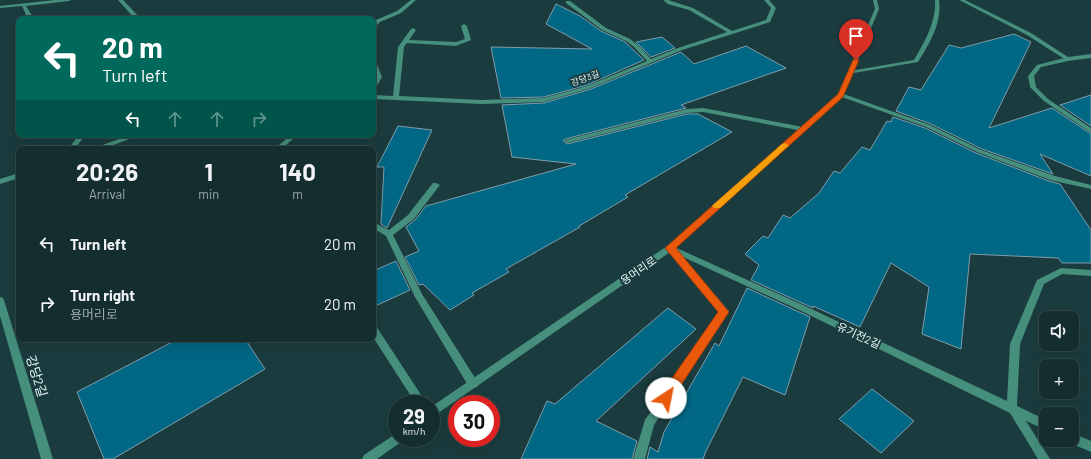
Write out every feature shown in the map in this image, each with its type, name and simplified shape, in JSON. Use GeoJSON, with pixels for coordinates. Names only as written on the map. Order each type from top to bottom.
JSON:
{"type":"FeatureCollection","features":[{"type":"Feature","properties":{"kind":"street"},"geometry":{"type":"LineString","coordinates":[[0,7],[69,0]]}},
{"type":"Feature","properties":{"kind":"street"},"geometry":{"type":"LineString","coordinates":[[120,0],[135,16]]}},
{"type":"Feature","properties":{"kind":"street"},"geometry":{"type":"LineString","coordinates":[[376,23],[378,21],[399,12],[414,0]]}},
{"type":"Feature","properties":{"kind":"street"},"geometry":{"type":"LineString","coordinates":[[665,0],[691,9],[730,32]]}},
{"type":"Feature","properties":{"kind":"street","name":"강당3길"},"geometry":{"type":"LineString","coordinates":[[376,97],[482,102],[544,100],[589,87],[680,49],[768,21],[774,8],[766,0]]}},
{"type":"Feature","properties":{"kind":"street","name":"용머리로"},"geometry":{"type":"LineString","coordinates":[[440,407],[670,248],[841,95],[877,9],[875,0]]}},
{"type":"Feature","properties":{"kind":"street"},"geometry":{"type":"LineString","coordinates":[[850,73],[916,60],[934,30],[938,8],[937,0]]}},
{"type":"Feature","properties":{"kind":"street"},"geometry":{"type":"LineString","coordinates":[[960,0],[1029,34],[1068,59]]}},
{"type":"Feature","properties":{"kind":"street"},"geometry":{"type":"LineString","coordinates":[[568,2],[604,29],[628,40],[650,61]]}},
{"type":"Feature","properties":{"kind":"street"},"geometry":{"type":"LineString","coordinates":[[23,4],[29,16]]}},
{"type":"Feature","properties":{"kind":"street"},"geometry":{"type":"LineString","coordinates":[[405,41],[456,44],[468,40],[464,26]]}},
{"type":"Feature","properties":{"kind":"street"},"geometry":{"type":"LineString","coordinates":[[396,98],[401,47],[413,30]]}},
{"type":"Feature","properties":{"kind":"street"},"geometry":{"type":"LineString","coordinates":[[1091,56],[1068,59],[1039,66],[1031,76],[1033,87],[1046,100],[1091,131]]}},
{"type":"Feature","properties":{"kind":"street"},"geometry":{"type":"LineString","coordinates":[[376,70],[379,77],[376,82]]}},
{"type":"Feature","properties":{"kind":"street"},"geometry":{"type":"LineString","coordinates":[[841,95],[928,126],[979,151],[1053,178],[1091,188]]}},
{"type":"Feature","properties":{"kind":"street"},"geometry":{"type":"LineString","coordinates":[[567,141],[687,111],[703,110],[803,129]]}},
{"type":"Feature","properties":{"kind":"street"},"geometry":{"type":"LineString","coordinates":[[73,146],[80,138]]}},
{"type":"Feature","properties":{"kind":"street"},"geometry":{"type":"LineString","coordinates":[[105,146],[127,138]]}},
{"type":"Feature","properties":{"kind":"street"},"geometry":{"type":"LineString","coordinates":[[281,146],[291,138]]}},
{"type":"Feature","properties":{"kind":"street"},"geometry":{"type":"LineString","coordinates":[[0,182],[16,176]]}},
{"type":"Feature","properties":{"kind":"street"},"geometry":{"type":"LineString","coordinates":[[389,234],[411,217],[436,185]]}},
{"type":"Feature","properties":{"kind":"street"},"geometry":{"type":"LineString","coordinates":[[376,227],[389,234],[418,295],[473,384]]}},
{"type":"Feature","properties":{"kind":"street"},"geometry":{"type":"LineString","coordinates":[[639,459],[649,423],[724,312],[670,248]]}},
{"type":"Feature","properties":{"kind":"street","name":"유기전2길"},"geometry":{"type":"LineString","coordinates":[[670,248],[800,307],[1012,407],[1039,421]]}},
{"type":"Feature","properties":{"kind":"street"},"geometry":{"type":"LineString","coordinates":[[1044,459],[1012,407],[1015,344],[1040,282],[1061,271],[1091,273]]}},
{"type":"Feature","properties":{"kind":"street","name":"강당2길"},"geometry":{"type":"LineString","coordinates":[[0,300],[47,459]]}},
{"type":"Feature","properties":{"kind":"street"},"geometry":{"type":"LineString","coordinates":[[376,334],[416,395]]}},
{"type":"Feature","properties":{"kind":"street"},"geometry":{"type":"LineString","coordinates":[[1079,441],[1091,447]]}},
{"type":"Feature","properties":{"kind":"street"},"geometry":{"type":"LineString","coordinates":[[368,459],[388,445]]}},
{"type":"Feature","properties":{"kind":"building"},"geometry":{"type":"Polygon","coordinates":[[[556,4],[580,16],[601,31],[625,42],[644,60],[587,85],[544,97],[501,98],[491,47],[592,49],[546,24],[556,4]]]}},
{"type":"Feature","properties":{"kind":"building"},"geometry":{"type":"Polygon","coordinates":[[[1014,34],[1031,42],[989,128],[1052,108],[1091,134],[1091,176],[1040,154],[1053,174],[982,149],[931,124],[896,111],[909,87],[921,90],[949,45],[961,48],[1014,34]]]}},
{"type":"Feature","properties":{"kind":"building"},"geometry":{"type":"Polygon","coordinates":[[[662,37],[675,48],[651,57],[636,42],[662,37]]]}},
{"type":"Feature","properties":{"kind":"building"},"geometry":{"type":"Polygon","coordinates":[[[746,46],[786,68],[681,105],[686,108],[565,139],[563,141],[567,144],[687,114],[698,114],[732,132],[625,195],[628,197],[579,226],[580,227],[506,269],[509,272],[472,293],[474,295],[450,310],[423,284],[419,285],[405,257],[419,251],[406,227],[415,220],[426,206],[576,164],[512,157],[502,105],[544,103],[591,89],[681,52],[694,64],[746,46]]]}},
{"type":"Feature","properties":{"kind":"building"},"geometry":{"type":"Polygon","coordinates":[[[1091,95],[1091,126],[1060,105],[1091,95]]]}},
{"type":"Feature","properties":{"kind":"building"},"geometry":{"type":"Polygon","coordinates":[[[893,117],[925,128],[976,153],[1060,184],[1091,230],[1091,263],[1062,263],[1058,258],[970,254],[961,349],[922,334],[929,287],[891,263],[860,327],[751,280],[759,265],[745,254],[763,236],[768,238],[783,215],[790,218],[819,193],[834,171],[840,173],[862,147],[870,150],[887,121],[891,122],[893,117]]]}},
{"type":"Feature","properties":{"kind":"building"},"geometry":{"type":"Polygon","coordinates":[[[398,126],[432,130],[387,228],[381,224],[384,167],[377,167],[398,126]]]}},
{"type":"Feature","properties":{"kind":"building"},"geometry":{"type":"Polygon","coordinates":[[[396,261],[410,290],[376,306],[376,270],[396,261]]]}},
{"type":"Feature","properties":{"kind":"building"},"geometry":{"type":"Polygon","coordinates":[[[747,288],[810,317],[785,395],[743,377],[703,459],[647,459],[650,447],[658,452],[664,432],[715,343],[719,346],[747,288]]]}},
{"type":"Feature","properties":{"kind":"building"},"geometry":{"type":"Polygon","coordinates":[[[668,308],[696,329],[596,421],[637,441],[632,459],[521,459],[547,401],[555,404],[668,308]]]}},
{"type":"Feature","properties":{"kind":"building"},"geometry":{"type":"Polygon","coordinates":[[[172,342],[247,342],[265,369],[113,459],[104,459],[77,392],[172,342]]]}},
{"type":"Feature","properties":{"kind":"building"},"geometry":{"type":"Polygon","coordinates":[[[872,389],[914,421],[881,453],[839,419],[872,389]]]}},
{"type":"Feature","properties":{"kind":"slow traffic"},"geometry":{"type":"LineString","coordinates":[[717,206],[785,146]]}},
{"type":"Feature","properties":{"kind":"route"},"geometry":{"type":"LineString","coordinates":[[666,398],[724,312],[670,248],[841,95],[856,60]]}}]}
